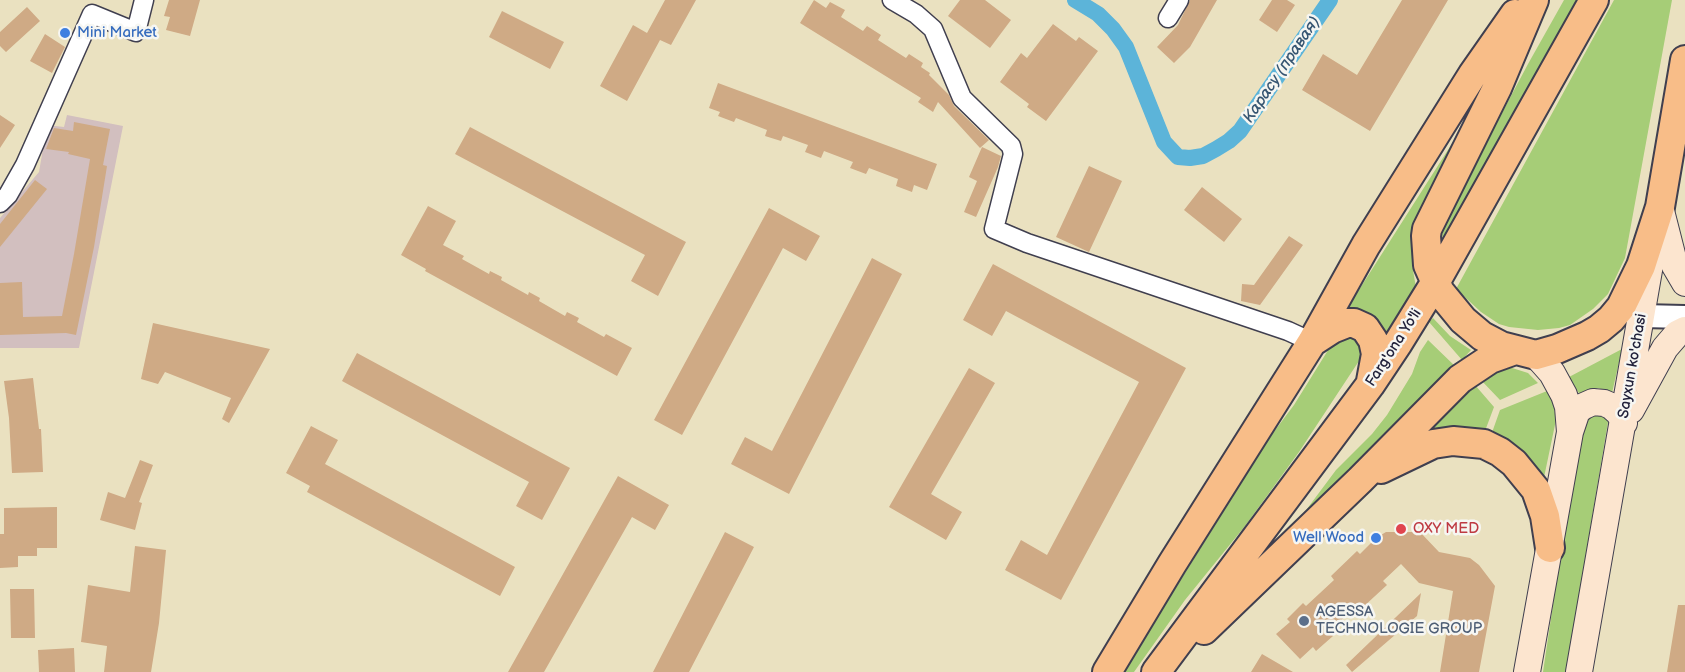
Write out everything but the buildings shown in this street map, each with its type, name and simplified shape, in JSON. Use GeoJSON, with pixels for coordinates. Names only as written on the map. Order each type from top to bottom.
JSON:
{"type":"FeatureCollection","features":[{"type":"Feature","properties":{"kind":"main road"},"geometry":{"type":"LineString","coordinates":[[1107,672],[1312,342],[1366,245],[1473,74],[1525,0]]}},
{"type":"Feature","properties":{"kind":"main road"},"geometry":{"type":"LineString","coordinates":[[1534,0],[1497,88],[1427,229],[1426,258],[1435,283],[1457,315],[1468,326],[1492,341],[1525,353],[1552,373],[1568,407],[1570,432]]}},
{"type":"Feature","properties":{"kind":"main road","name":"Farg'ona Yo'li"},"geometry":{"type":"LineString","coordinates":[[1156,672],[1370,385],[1435,283],[1594,0]]}},
{"type":"Feature","properties":{"kind":"main road","name":"Sayxun ko'chasi"},"geometry":{"type":"LineString","coordinates":[[1580,672],[1685,60]]}},
{"type":"Feature","properties":{"kind":"main road"},"geometry":{"type":"LineString","coordinates":[[1660,207],[1675,266],[1685,283]]}},
{"type":"Feature","properties":{"kind":"main road"},"geometry":{"type":"LineString","coordinates":[[1599,329],[1611,319],[1629,292],[1641,266],[1660,207]]}},
{"type":"Feature","properties":{"kind":"main road"},"geometry":{"type":"LineString","coordinates":[[1161,672],[1468,372],[1490,359],[1568,345],[1599,329],[1642,316]]}},
{"type":"Feature","properties":{"kind":"main road"},"geometry":{"type":"LineString","coordinates":[[1312,342],[1332,329],[1347,323],[1354,323],[1365,328],[1373,340],[1376,354],[1370,385]]}},
{"type":"Feature","properties":{"kind":"main road"},"geometry":{"type":"LineString","coordinates":[[1624,423],[1665,348],[1677,334],[1685,330]]}},
{"type":"Feature","properties":{"kind":"main road"},"geometry":{"type":"LineString","coordinates":[[1527,672],[1570,432],[1577,411],[1593,402],[1604,403],[1619,413],[1624,423]]}},
{"type":"Feature","properties":{"kind":"main road"},"geometry":{"type":"LineString","coordinates":[[1360,480],[1433,444],[1453,441],[1484,444],[1500,452],[1514,463],[1536,490],[1545,516],[1550,548]]}},
{"type":"Feature","properties":{"kind":"street"},"geometry":{"type":"LineString","coordinates":[[0,203],[8,195],[25,165],[92,14],[136,32],[144,0]]}},
{"type":"Feature","properties":{"kind":"street"},"geometry":{"type":"LineString","coordinates":[[892,0],[916,14],[933,29],[962,98],[1011,146],[1013,154],[994,229],[1027,243],[1288,331],[1312,342]]}},
{"type":"Feature","properties":{"kind":"street"},"geometry":{"type":"LineString","coordinates":[[1168,18],[1179,0]]}},
{"type":"Feature","properties":{"kind":"street"},"geometry":{"type":"LineString","coordinates":[[1642,316],[1685,317]]}},
{"type":"Feature","properties":{"kind":"shaded area"},"geometry":{"type":"Polygon","coordinates":[[[67,115],[123,126],[79,348],[0,348],[0,218],[39,172],[47,125],[64,127],[67,115]]]}},
{"type":"Feature","properties":{"kind":"green space"},"geometry":{"type":"Polygon","coordinates":[[[1564,0],[1577,0],[1443,248],[1442,232],[1447,216],[1564,0]]]}},
{"type":"Feature","properties":{"kind":"green space"},"geometry":{"type":"Polygon","coordinates":[[[1614,0],[1672,0],[1625,258],[1608,294],[1593,309],[1570,325],[1538,330],[1499,324],[1481,312],[1456,289],[1614,0]]]}},
{"type":"Feature","properties":{"kind":"green space"},"geometry":{"type":"Polygon","coordinates":[[[1486,90],[1413,238],[1412,264],[1416,288],[1383,340],[1343,315],[1486,90]]]}},
{"type":"Feature","properties":{"kind":"green space"},"geometry":{"type":"Polygon","coordinates":[[[1433,318],[1450,336],[1471,350],[1462,360],[1429,322],[1433,318]]]}},
{"type":"Feature","properties":{"kind":"green space"},"geometry":{"type":"Polygon","coordinates":[[[1346,333],[1362,341],[1362,357],[1299,452],[1245,526],[1185,600],[1134,672],[1123,672],[1270,437],[1294,405],[1330,347],[1346,333]]]}},
{"type":"Feature","properties":{"kind":"green space"},"geometry":{"type":"Polygon","coordinates":[[[1428,340],[1457,368],[1283,541],[1336,470],[1372,434],[1387,415],[1412,374],[1420,352],[1428,340]]]}},
{"type":"Feature","properties":{"kind":"green space"},"geometry":{"type":"Polygon","coordinates":[[[1622,349],[1612,393],[1598,388],[1580,395],[1569,377],[1622,349]]]}},
{"type":"Feature","properties":{"kind":"green space"},"geometry":{"type":"Polygon","coordinates":[[[1509,367],[1528,373],[1538,383],[1500,400],[1479,378],[1509,367]]]}},
{"type":"Feature","properties":{"kind":"green space"},"geometry":{"type":"Polygon","coordinates":[[[1475,385],[1494,407],[1482,439],[1417,439],[1475,385]]]}},
{"type":"Feature","properties":{"kind":"green space"},"geometry":{"type":"Polygon","coordinates":[[[1547,391],[1553,402],[1556,420],[1542,487],[1489,441],[1500,410],[1547,391]]]}},
{"type":"Feature","properties":{"kind":"green space"},"geometry":{"type":"Polygon","coordinates":[[[1588,411],[1607,418],[1608,422],[1566,672],[1543,672],[1581,416],[1588,411]]]}},
{"type":"Feature","properties":{"kind":"waterway","name":"Карасу (правая)"},"geometry":{"type":"LineString","coordinates":[[1075,0],[1098,14],[1113,29],[1126,47],[1164,142],[1178,157],[1190,158],[1203,156],[1216,149],[1240,131],[1330,0]]}},
{"type":"Feature","properties":{"kind":"place","name":"Mini Market"},"geometry":{"type":"Point","coordinates":[65,33]}},
{"type":"Feature","properties":{"kind":"place","name":"OXY MED"},"geometry":{"type":"Point","coordinates":[1401,529]}},
{"type":"Feature","properties":{"kind":"place","name":"Well Wood"},"geometry":{"type":"Point","coordinates":[1376,538]}},
{"type":"Feature","properties":{"kind":"place","name":"AGESSA TECHNOLOGIE GROUP"},"geometry":{"type":"Point","coordinates":[1304,621]}}]}
